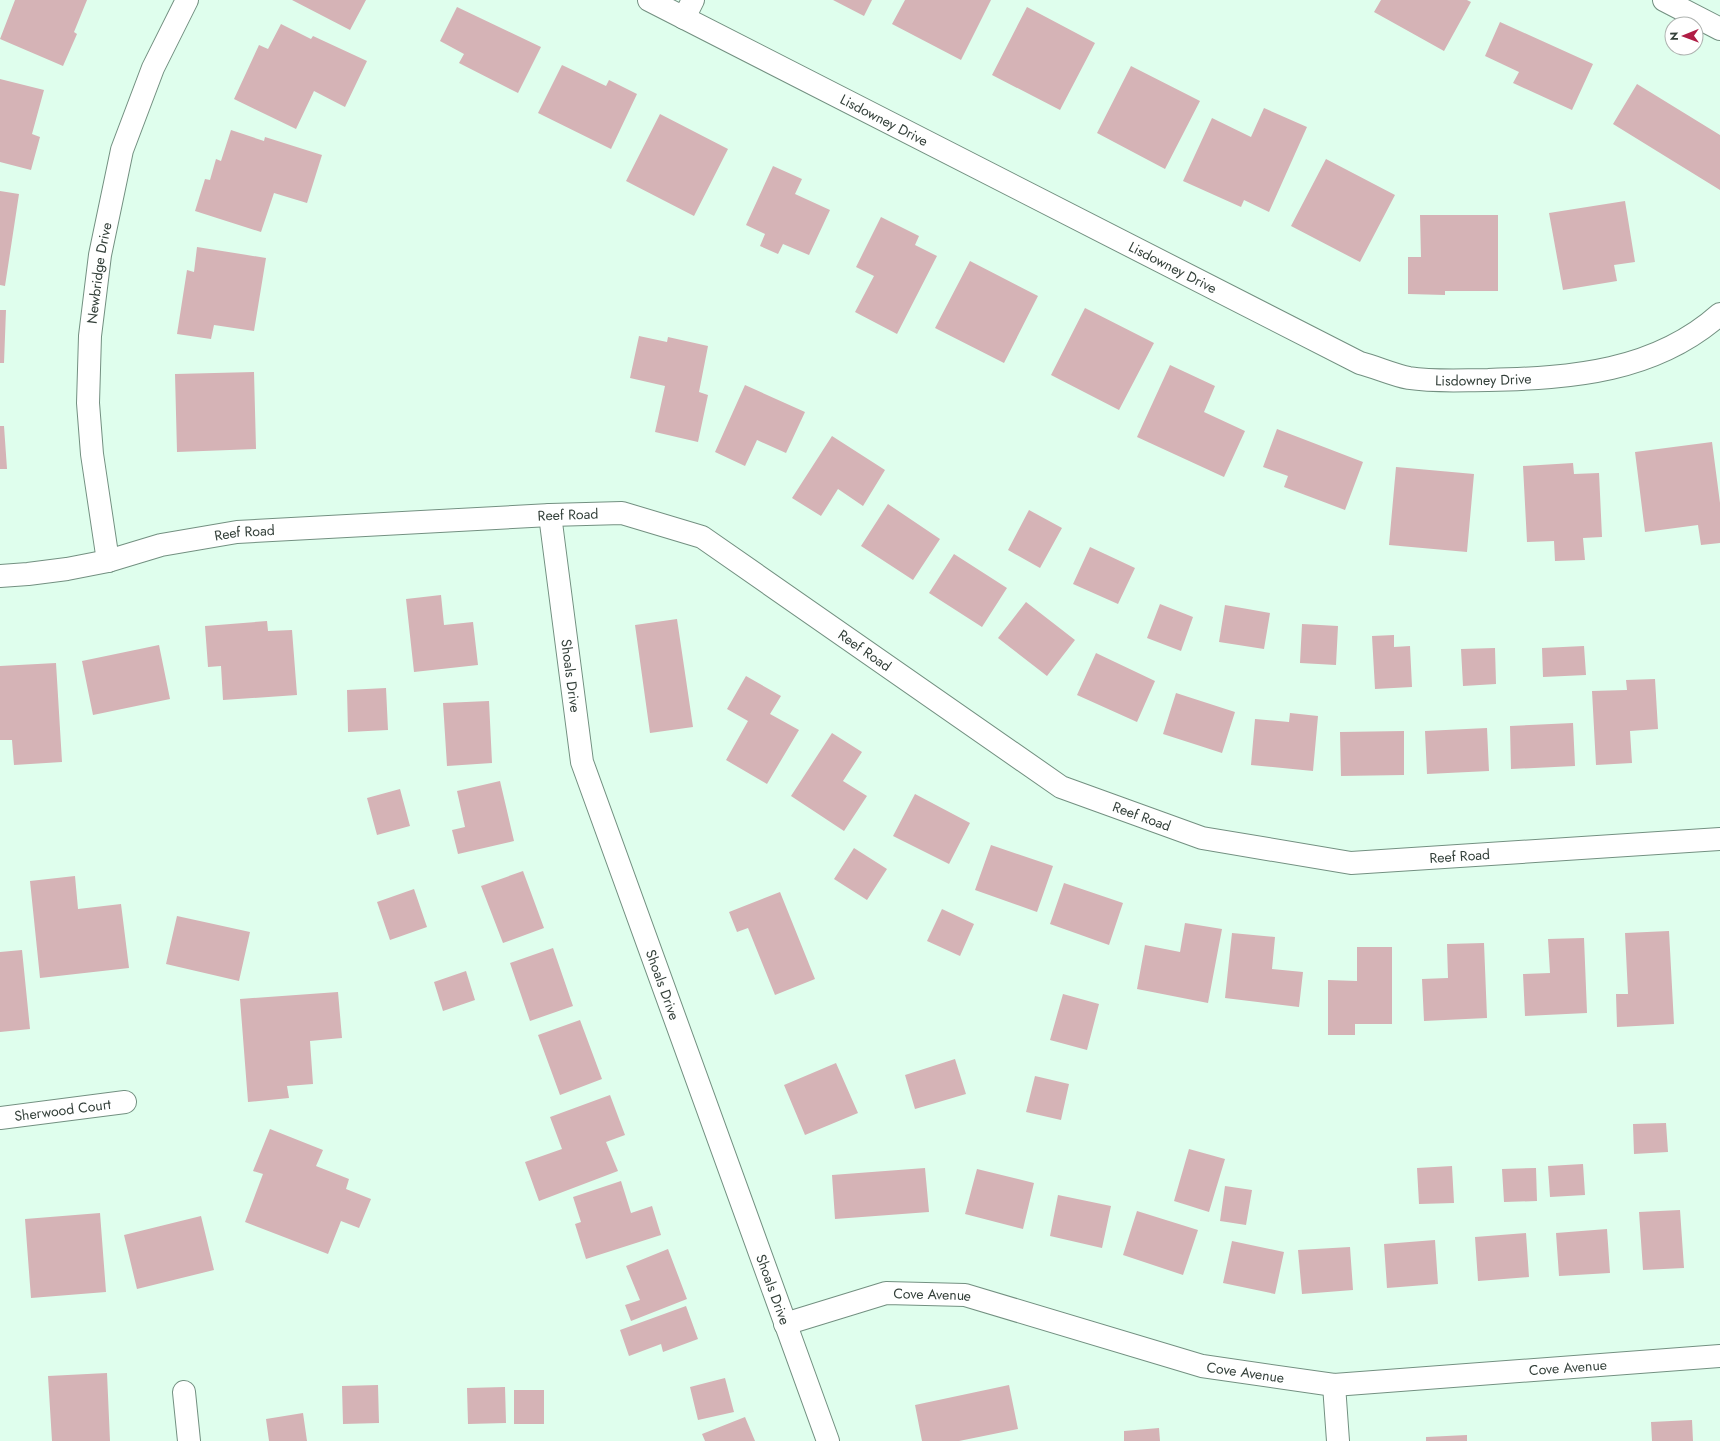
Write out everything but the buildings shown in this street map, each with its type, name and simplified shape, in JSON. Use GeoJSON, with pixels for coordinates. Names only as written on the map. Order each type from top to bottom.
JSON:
{"type":"FeatureCollection","features":[{"type":"Feature","properties":{"kind":"street","name":"Newbridge Drive"},"geometry":{"type":"LineString","coordinates":[[108,561],[92,454],[88,403],[90,336],[100,255],[122,150],[153,68],[187,0]]}},
{"type":"Feature","properties":{"kind":"street","name":"Lisdowney Drive"},"geometry":{"type":"LineString","coordinates":[[649,0],[689,9],[1360,362],[1409,378],[1451,380],[1553,377],[1620,366],[1655,356],[1684,341],[1705,328],[1720,314]]}},
{"type":"Feature","properties":{"kind":"street"},"geometry":{"type":"LineString","coordinates":[[1668,1],[1720,29]]}},
{"type":"Feature","properties":{"kind":"street","name":"Reef Road"},"geometry":{"type":"LineString","coordinates":[[0,576],[60,570],[108,561],[162,545],[237,532],[550,515],[622,513],[702,537],[1062,786],[1202,838],[1351,863],[1720,839]]}},
{"type":"Feature","properties":{"kind":"street","name":"Shoals Drive"},"geometry":{"type":"LineString","coordinates":[[550,515],[582,762],[828,1441]]}},
{"type":"Feature","properties":{"kind":"street","name":"Sherwood Court"},"geometry":{"type":"LineString","coordinates":[[0,1118],[125,1102]]}},
{"type":"Feature","properties":{"kind":"street","name":"Cove Avenue"},"geometry":{"type":"LineString","coordinates":[[785,1324],[886,1293],[965,1295],[1202,1366],[1334,1385],[1720,1356]]}},
{"type":"Feature","properties":{"kind":"street"},"geometry":{"type":"LineString","coordinates":[[1334,1385],[1338,1441]]}},
{"type":"Feature","properties":{"kind":"street"},"geometry":{"type":"LineString","coordinates":[[184,1392],[189,1441]]}}]}
